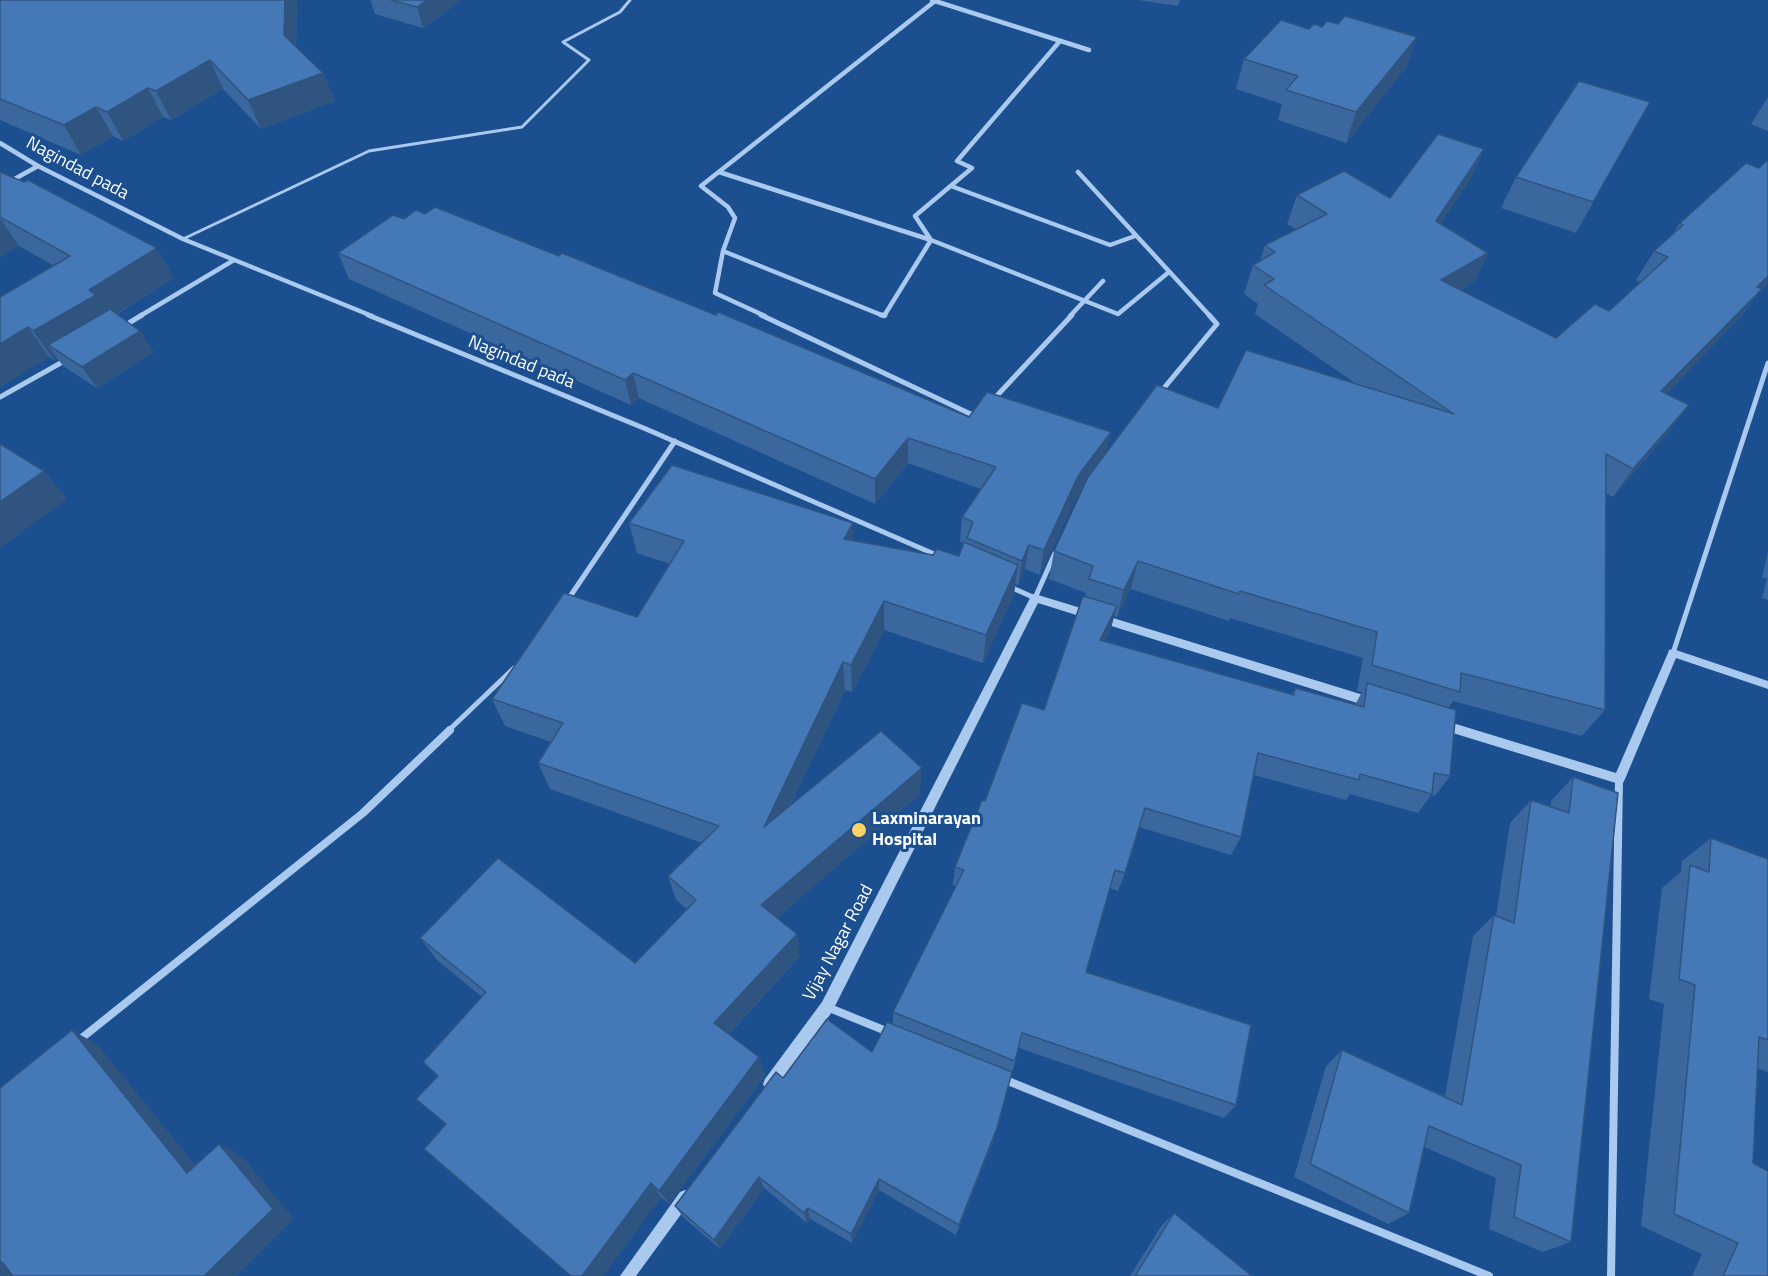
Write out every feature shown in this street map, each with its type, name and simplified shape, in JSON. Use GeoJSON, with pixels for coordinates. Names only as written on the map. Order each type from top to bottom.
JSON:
{"type":"FeatureCollection","features":[{"type":"Feature","properties":{"kind":"street"},"geometry":{"type":"LineString","coordinates":[[1089,50],[933,1],[701,186],[728,207],[735,218],[723,251],[715,293],[978,417],[1103,280]]}},
{"type":"Feature","properties":{"kind":"street"},"geometry":{"type":"LineString","coordinates":[[931,240],[915,216],[972,168],[957,161],[1060,41]]}},
{"type":"Feature","properties":{"kind":"street","name":"Nagindad pada"},"geometry":{"type":"LineString","coordinates":[[0,143],[38,166],[183,239],[675,441],[948,560]]}},
{"type":"Feature","properties":{"kind":"street"},"geometry":{"type":"LineString","coordinates":[[0,187],[38,166]]}},
{"type":"Feature","properties":{"kind":"street"},"geometry":{"type":"LineString","coordinates":[[720,172],[931,240],[1119,314],[1169,272]]}},
{"type":"Feature","properties":{"kind":"street"},"geometry":{"type":"LineString","coordinates":[[1078,172],[1217,324],[1155,400]]}},
{"type":"Feature","properties":{"kind":"street"},"geometry":{"type":"LineString","coordinates":[[951,186],[1110,245],[1135,236]]}},
{"type":"Feature","properties":{"kind":"street"},"geometry":{"type":"LineString","coordinates":[[723,251],[884,316],[931,240]]}},
{"type":"Feature","properties":{"kind":"street"},"geometry":{"type":"LineString","coordinates":[[116,330],[234,260]]}},
{"type":"Feature","properties":{"kind":"street"},"geometry":{"type":"LineString","coordinates":[[0,397],[76,354]]}},
{"type":"Feature","properties":{"kind":"street"},"geometry":{"type":"LineString","coordinates":[[1611,1276],[1619,779],[1673,653],[1768,363]]}},
{"type":"Feature","properties":{"kind":"street"},"geometry":{"type":"LineString","coordinates":[[561,610],[675,441]]}},
{"type":"Feature","properties":{"kind":"street"},"geometry":{"type":"LineString","coordinates":[[1035,598],[1059,545]]}},
{"type":"Feature","properties":{"kind":"street"},"geometry":{"type":"LineString","coordinates":[[1003,584],[1035,598],[1379,705]]}},
{"type":"Feature","properties":{"kind":"street","name":"Vijay Nagar Road"},"geometry":{"type":"LineString","coordinates":[[758,1099],[827,1008],[1035,598]]}},
{"type":"Feature","properties":{"kind":"street"},"geometry":{"type":"LineString","coordinates":[[1673,653],[1768,685]]}},
{"type":"Feature","properties":{"kind":"street"},"geometry":{"type":"LineString","coordinates":[[75,1044],[363,813],[517,666]]}},
{"type":"Feature","properties":{"kind":"street"},"geometry":{"type":"LineString","coordinates":[[1436,723],[1619,779]]}},
{"type":"Feature","properties":{"kind":"street"},"geometry":{"type":"LineString","coordinates":[[827,1008],[904,1039]]}},
{"type":"Feature","properties":{"kind":"street"},"geometry":{"type":"LineString","coordinates":[[993,1075],[1489,1276]]}},
{"type":"Feature","properties":{"kind":"street"},"geometry":{"type":"LineString","coordinates":[[627,1276],[696,1182]]}},
{"type":"Feature","properties":{"kind":"lane"},"geometry":{"type":"LineString","coordinates":[[183,239],[369,151],[522,127],[589,60],[563,42],[620,12],[630,0]]}},
{"type":"Feature","properties":{"kind":"building"},"geometry":{"type":"Polygon","coordinates":[[[0,0],[285,0],[284,35],[323,73],[248,100],[210,60],[156,91],[148,88],[107,112],[96,107],[64,125],[0,99],[0,0]]]}},
{"type":"Feature","properties":{"kind":"building"},"geometry":{"type":"Polygon","coordinates":[[[391,0],[427,0],[417,7],[391,0]]]}},
{"type":"Feature","properties":{"kind":"building"},"geometry":{"type":"Polygon","coordinates":[[[1345,16],[1417,37],[1356,112],[1286,90],[1298,76],[1244,59],[1281,20],[1309,29],[1314,24],[1322,27],[1327,21],[1338,24],[1345,16]]]}},
{"type":"Feature","properties":{"kind":"building"},"geometry":{"type":"Polygon","coordinates":[[[1579,81],[1650,102],[1593,202],[1516,177],[1579,81]]]}},
{"type":"Feature","properties":{"kind":"building"},"geometry":{"type":"Polygon","coordinates":[[[1438,134],[1484,149],[1436,221],[1488,253],[1441,280],[1556,338],[1595,304],[1609,311],[1668,257],[1654,251],[1683,225],[1680,223],[1746,163],[1759,168],[1768,160],[1768,276],[1757,287],[1762,289],[1661,391],[1689,405],[1633,469],[1606,454],[1605,710],[1461,673],[1460,692],[1372,665],[1377,632],[1240,591],[1239,594],[1138,561],[1124,590],[1089,579],[1093,566],[1054,551],[1088,477],[1157,385],[1218,408],[1246,350],[1454,414],[1264,285],[1274,279],[1253,265],[1275,252],[1265,245],[1327,214],[1297,195],[1344,171],[1390,198],[1438,134]]]}},
{"type":"Feature","properties":{"kind":"building"},"geometry":{"type":"Polygon","coordinates":[[[0,172],[24,182],[28,180],[157,248],[89,290],[96,295],[33,331],[28,327],[0,344],[0,297],[70,256],[0,217],[0,172]]]}},
{"type":"Feature","properties":{"kind":"building"},"geometry":{"type":"Polygon","coordinates":[[[435,207],[559,256],[562,253],[716,315],[718,312],[969,417],[987,392],[1111,432],[1078,476],[1044,550],[1029,545],[1022,561],[967,538],[973,522],[962,517],[996,467],[908,438],[875,479],[633,373],[625,380],[338,253],[393,215],[404,219],[416,210],[425,214],[435,207]]]}},
{"type":"Feature","properties":{"kind":"building"},"geometry":{"type":"Polygon","coordinates":[[[110,309],[140,331],[82,367],[48,345],[110,309]]]}},
{"type":"Feature","properties":{"kind":"building"},"geometry":{"type":"Polygon","coordinates":[[[0,444],[44,471],[0,502],[0,444]]]}},
{"type":"Feature","properties":{"kind":"building"},"geometry":{"type":"Polygon","coordinates":[[[672,465],[853,523],[844,539],[933,555],[937,549],[959,556],[964,542],[1018,565],[986,635],[884,601],[851,665],[843,662],[764,827],[881,731],[922,768],[761,905],[797,934],[714,1023],[759,1057],[659,1191],[651,1183],[582,1276],[571,1276],[424,1149],[446,1124],[416,1099],[438,1076],[423,1062],[486,992],[420,938],[498,858],[635,963],[696,900],[668,876],[719,826],[538,763],[563,723],[492,699],[564,593],[637,617],[684,541],[629,523],[672,465]]]}},
{"type":"Feature","properties":{"kind":"building"},"geometry":{"type":"Polygon","coordinates":[[[1083,596],[1117,606],[1100,640],[1294,695],[1295,688],[1364,707],[1367,683],[1456,710],[1450,776],[1434,773],[1432,794],[1360,774],[1359,780],[1258,753],[1241,837],[1145,808],[1125,873],[1115,870],[1086,972],[1251,1025],[1236,1105],[1022,1033],[1015,1061],[893,1012],[964,870],[955,867],[982,800],[985,801],[1022,703],[1044,710],[1083,596]]]}},
{"type":"Feature","properties":{"kind":"building"},"geometry":{"type":"Polygon","coordinates":[[[1573,777],[1618,793],[1571,1242],[1514,1217],[1521,1165],[1429,1126],[1409,1213],[1310,1164],[1342,1050],[1462,1105],[1494,915],[1514,923],[1531,800],[1569,813],[1573,777]]]}},
{"type":"Feature","properties":{"kind":"building"},"geometry":{"type":"Polygon","coordinates":[[[1711,838],[1768,859],[1768,1040],[1759,1037],[1753,1163],[1768,1171],[1768,1276],[1723,1276],[1738,1243],[1674,1214],[1695,985],[1679,979],[1690,865],[1709,872],[1711,838]]]}},
{"type":"Feature","properties":{"kind":"building"},"geometry":{"type":"Polygon","coordinates":[[[827,1019],[872,1052],[887,1022],[1012,1072],[997,1128],[959,1225],[879,1179],[851,1234],[808,1208],[804,1213],[759,1177],[714,1240],[675,1206],[776,1072],[783,1078],[827,1019]]]}},
{"type":"Feature","properties":{"kind":"building"},"geometry":{"type":"Polygon","coordinates":[[[72,1030],[187,1173],[219,1144],[273,1209],[204,1276],[13,1276],[2,1262],[0,1263],[0,1088],[72,1030]]]}},
{"type":"Feature","properties":{"kind":"building"},"geometry":{"type":"Polygon","coordinates":[[[1174,1213],[1252,1276],[1135,1276],[1174,1213]]]}},
{"type":"Feature","properties":{"kind":"place","name":"Laxminarayan Hospital"},"geometry":{"type":"Point","coordinates":[859,830]}}]}
